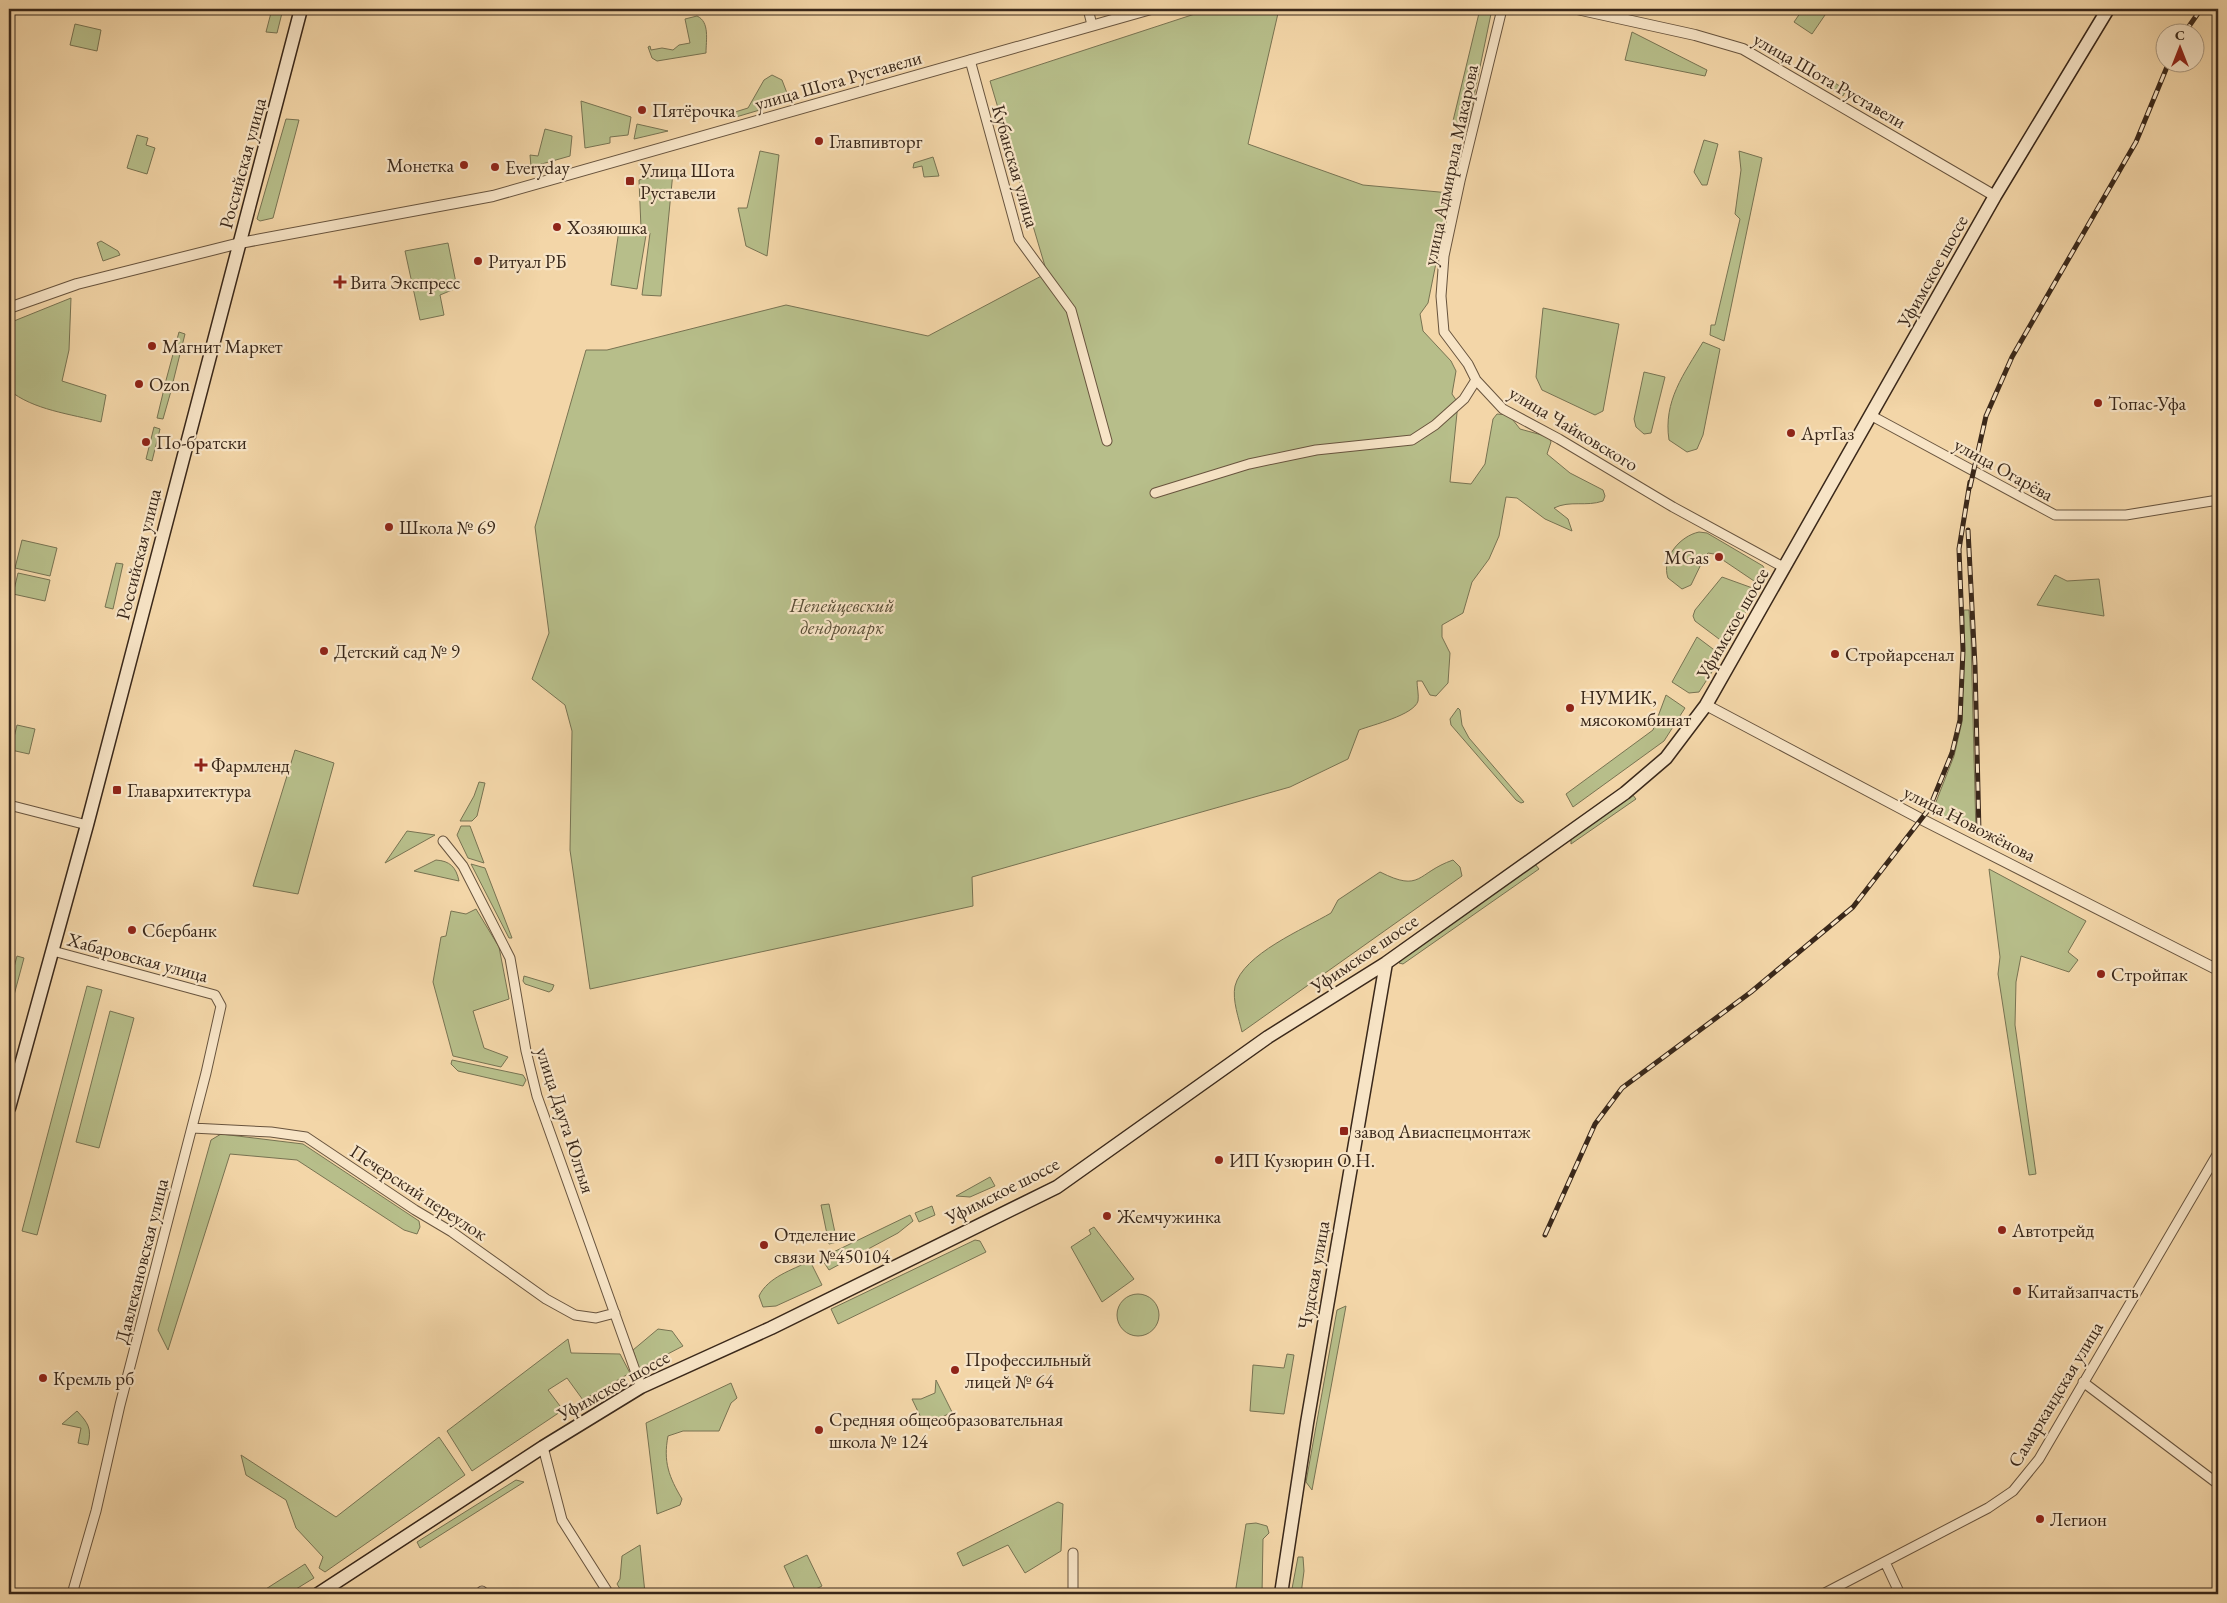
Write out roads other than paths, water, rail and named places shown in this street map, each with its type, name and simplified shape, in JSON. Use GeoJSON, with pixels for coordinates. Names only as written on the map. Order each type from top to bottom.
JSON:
{"type":"FeatureCollection","features":[{"type":"Feature","properties":{"kind":"main road","name":"Российская улица"},"geometry":{"type":"LineString","coordinates":[[9,1108],[87,825],[178,472],[301,9]]}},
{"type":"Feature","properties":{"kind":"main road","name":"Уфимское шоссе"},"geometry":{"type":"LineString","coordinates":[[318,1594],[543,1447],[641,1387],[771,1328],[1057,1186],[1268,1037],[1386,963],[1625,793],[1666,758],[1706,705],[1872,416],[1995,196],[2108,9]]}},
{"type":"Feature","properties":{"kind":"main road","name":"Чудская улица"},"geometry":{"type":"LineString","coordinates":[[1281,1594],[1306,1432],[1386,963]]}},
{"type":"Feature","properties":{"kind":"street"},"geometry":{"type":"LineString","coordinates":[[1088,9],[1092,25]]}},
{"type":"Feature","properties":{"kind":"street","name":"улица Шота Руставели"},"geometry":{"type":"LineString","coordinates":[[9,308],[77,284],[240,243],[493,196],[1151,9]]}},
{"type":"Feature","properties":{"kind":"street","name":"улица Адмирала Макарова"},"geometry":{"type":"LineString","coordinates":[[1476,380],[1468,364],[1444,332],[1441,296],[1444,256],[1460,180],[1502,9]]}},
{"type":"Feature","properties":{"kind":"street","name":"улица Шота Руставели"},"geometry":{"type":"LineString","coordinates":[[1577,9],[1695,35],[1743,49],[1995,196]]}},
{"type":"Feature","properties":{"kind":"street","name":"Кубанская улица"},"geometry":{"type":"LineString","coordinates":[[970,60],[1019,239],[1071,310],[1107,441]]}},
{"type":"Feature","properties":{"kind":"street"},"geometry":{"type":"LineString","coordinates":[[1155,493],[1249,464],[1316,450],[1412,440],[1435,425],[1464,399],[1476,380]]}},
{"type":"Feature","properties":{"kind":"street","name":"улица Чайковского"},"geometry":{"type":"LineString","coordinates":[[1476,380],[1504,409],[1559,439],[1673,507],[1785,568]]}},
{"type":"Feature","properties":{"kind":"street","name":"улица Огарёва"},"geometry":{"type":"LineString","coordinates":[[1872,416],[2055,515],[2126,515],[2218,500]]}},
{"type":"Feature","properties":{"kind":"street","name":"улица Новожёнова"},"geometry":{"type":"LineString","coordinates":[[1706,705],[1921,819],[2218,970]]}},
{"type":"Feature","properties":{"kind":"street"},"geometry":{"type":"LineString","coordinates":[[9,805],[87,825]]}},
{"type":"Feature","properties":{"kind":"street","name":"улица Даута Юлтыя"},"geometry":{"type":"LineString","coordinates":[[443,841],[463,866],[510,958],[526,1051],[537,1096],[641,1387]]}},
{"type":"Feature","properties":{"kind":"street","name":"Хабаровская улица"},"geometry":{"type":"LineString","coordinates":[[53,951],[215,995]]}},
{"type":"Feature","properties":{"kind":"street","name":"Давлекановская улица"},"geometry":{"type":"LineString","coordinates":[[72,1594],[96,1511],[120,1405],[192,1128],[220,1006],[215,995]]}},
{"type":"Feature","properties":{"kind":"street","name":"Печерский переулок"},"geometry":{"type":"LineString","coordinates":[[192,1128],[271,1132],[306,1137],[415,1210],[452,1232],[546,1299],[575,1316],[596,1318],[615,1313]]}},
{"type":"Feature","properties":{"kind":"street","name":"Самаркандская улица"},"geometry":{"type":"LineString","coordinates":[[1823,1594],[1988,1508],[2013,1491],[2039,1459],[2218,1153]]}},
{"type":"Feature","properties":{"kind":"street"},"geometry":{"type":"LineString","coordinates":[[2083,1382],[2218,1484]]}},
{"type":"Feature","properties":{"kind":"street"},"geometry":{"type":"LineString","coordinates":[[543,1447],[562,1520],[609,1594]]}},
{"type":"Feature","properties":{"kind":"street"},"geometry":{"type":"LineString","coordinates":[[1073,1553],[1073,1594]]}},
{"type":"Feature","properties":{"kind":"street"},"geometry":{"type":"LineString","coordinates":[[1886,1562],[1900,1594]]}},
{"type":"Feature","properties":{"kind":"street"},"geometry":{"type":"LineString","coordinates":[[478,1594],[482,1591],[485,1594]]}},
{"type":"Feature","properties":{"kind":"railway"},"geometry":{"type":"LineString","coordinates":[[2192,22],[2201,9]]}},
{"type":"Feature","properties":{"kind":"railway"},"geometry":{"type":"LineString","coordinates":[[1970,487],[1986,416],[2012,357],[2136,142],[2165,72]]}},
{"type":"Feature","properties":{"kind":"railway"},"geometry":{"type":"LineString","coordinates":[[1545,1235],[1595,1124],[1622,1088],[1751,992],[1853,907],[1929,809],[1952,753],[1960,720],[1963,650],[1959,549],[1970,482]]}},
{"type":"Feature","properties":{"kind":"railway"},"geometry":{"type":"LineString","coordinates":[[1968,530],[1975,666],[1979,832]]}},
{"type":"Feature","properties":{"kind":"place","name":"Пятёрочка"},"geometry":{"type":"Point","coordinates":[642,110]}},
{"type":"Feature","properties":{"kind":"place","name":"Главпивторг"},"geometry":{"type":"Point","coordinates":[819,141]}},
{"type":"Feature","properties":{"kind":"place","name":"Монетка"},"geometry":{"type":"Point","coordinates":[464,165]}},
{"type":"Feature","properties":{"kind":"place","name":"Everyday"},"geometry":{"type":"Point","coordinates":[495,167]}},
{"type":"Feature","properties":{"kind":"place","name":"Улица Шота Руставели"},"geometry":{"type":"Point","coordinates":[630,181]}},
{"type":"Feature","properties":{"kind":"place","name":"Хозяюшка"},"geometry":{"type":"Point","coordinates":[557,227]}},
{"type":"Feature","properties":{"kind":"place","name":"Ритуал РБ"},"geometry":{"type":"Point","coordinates":[478,261]}},
{"type":"Feature","properties":{"kind":"place","name":"Вита Экспресс"},"geometry":{"type":"Point","coordinates":[340,282]}},
{"type":"Feature","properties":{"kind":"place","name":"Магнит Маркет"},"geometry":{"type":"Point","coordinates":[152,346]}},
{"type":"Feature","properties":{"kind":"place","name":"Ozon"},"geometry":{"type":"Point","coordinates":[139,384]}},
{"type":"Feature","properties":{"kind":"place","name":"Топас-Уфа"},"geometry":{"type":"Point","coordinates":[2098,403]}},
{"type":"Feature","properties":{"kind":"place","name":"АртГаз"},"geometry":{"type":"Point","coordinates":[1791,433]}},
{"type":"Feature","properties":{"kind":"place","name":"По-братски"},"geometry":{"type":"Point","coordinates":[146,442]}},
{"type":"Feature","properties":{"kind":"place","name":"Школа № 69"},"geometry":{"type":"Point","coordinates":[389,527]}},
{"type":"Feature","properties":{"kind":"place","name":"MGas"},"geometry":{"type":"Point","coordinates":[1719,557]}},
{"type":"Feature","properties":{"kind":"place","name":"Детский сад № 9"},"geometry":{"type":"Point","coordinates":[324,651]}},
{"type":"Feature","properties":{"kind":"place","name":"Стройарсенал"},"geometry":{"type":"Point","coordinates":[1835,654]}},
{"type":"Feature","properties":{"kind":"place","name":"НУМИК, мясокомбинат"},"geometry":{"type":"Point","coordinates":[1570,708]}},
{"type":"Feature","properties":{"kind":"place","name":"Фармленд"},"geometry":{"type":"Point","coordinates":[201,765]}},
{"type":"Feature","properties":{"kind":"place","name":"Главархитектура"},"geometry":{"type":"Point","coordinates":[117,790]}},
{"type":"Feature","properties":{"kind":"place","name":"Сбербанк"},"geometry":{"type":"Point","coordinates":[132,930]}},
{"type":"Feature","properties":{"kind":"place","name":"Стройпак"},"geometry":{"type":"Point","coordinates":[2101,974]}},
{"type":"Feature","properties":{"kind":"place","name":"завод Авиаспецмонтаж"},"geometry":{"type":"Point","coordinates":[1344,1131]}},
{"type":"Feature","properties":{"kind":"place","name":"ИП Кузюрин О.Н."},"geometry":{"type":"Point","coordinates":[1219,1160]}},
{"type":"Feature","properties":{"kind":"place","name":"Жемчужинка"},"geometry":{"type":"Point","coordinates":[1107,1216]}},
{"type":"Feature","properties":{"kind":"place","name":"Автотрейд"},"geometry":{"type":"Point","coordinates":[2002,1230]}},
{"type":"Feature","properties":{"kind":"place","name":"Отделение связи №450104"},"geometry":{"type":"Point","coordinates":[764,1245]}},
{"type":"Feature","properties":{"kind":"place","name":"Китайзапчасть"},"geometry":{"type":"Point","coordinates":[2017,1291]}},
{"type":"Feature","properties":{"kind":"place","name":"Профессильный лицей № 64"},"geometry":{"type":"Point","coordinates":[955,1370]}},
{"type":"Feature","properties":{"kind":"place","name":"Кремль рб"},"geometry":{"type":"Point","coordinates":[43,1378]}},
{"type":"Feature","properties":{"kind":"place","name":"Средняя общеобразовательная школа № 124"},"geometry":{"type":"Point","coordinates":[819,1430]}},
{"type":"Feature","properties":{"kind":"place","name":"Легион"},"geometry":{"type":"Point","coordinates":[2040,1519]}},
{"type":"Feature","properties":{"kind":"park label","name":"Непейцевский дендропарк"},"geometry":{"type":"Point","coordinates":[842,616]}}]}
